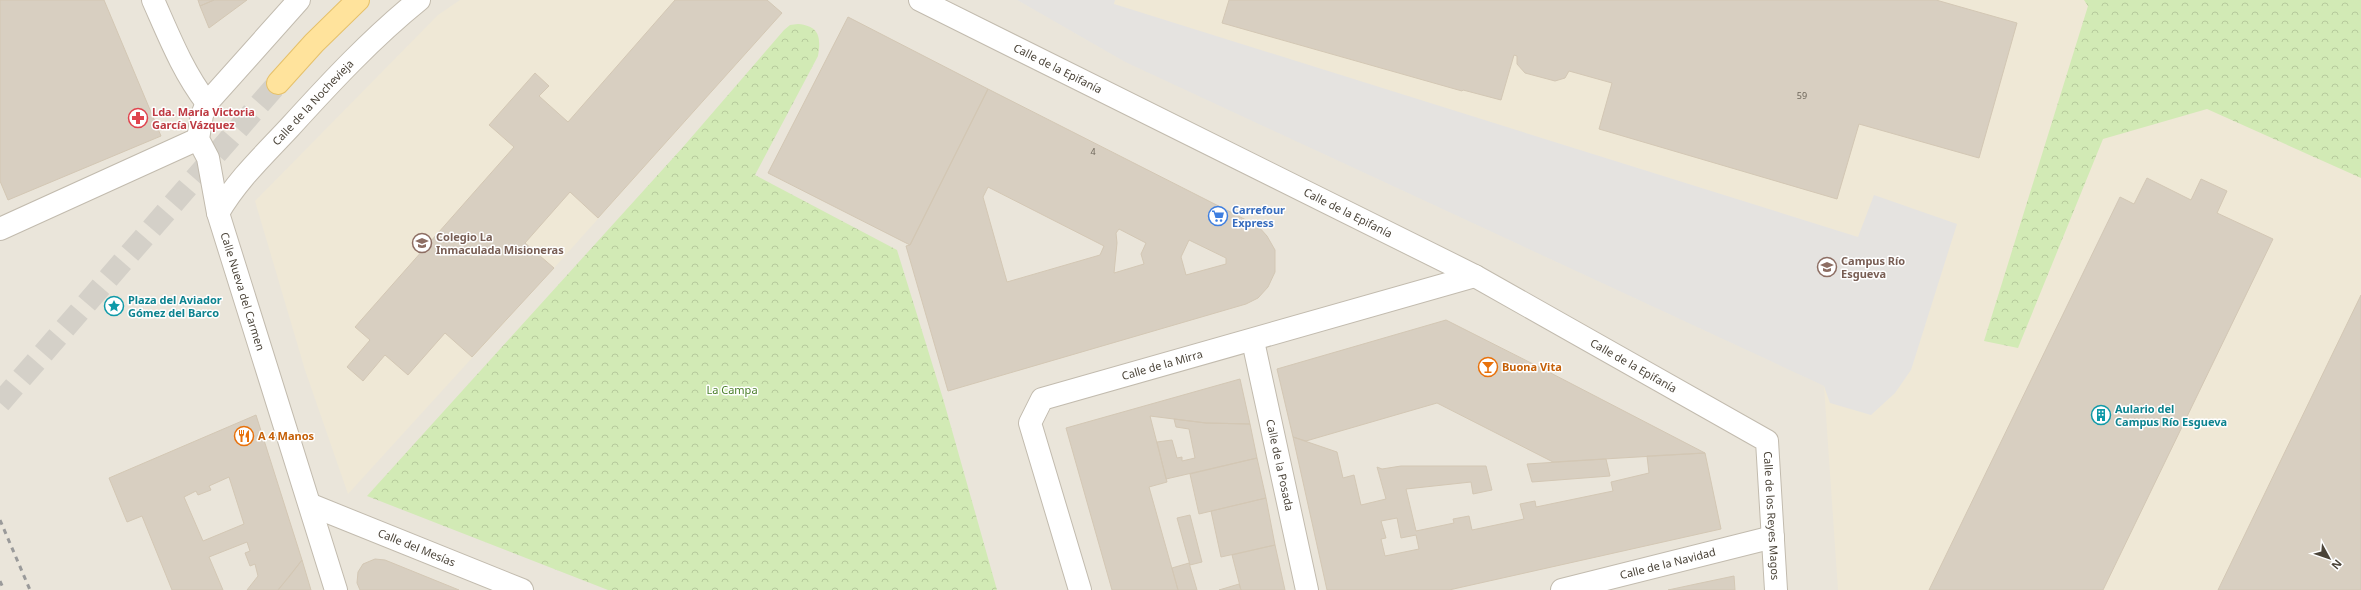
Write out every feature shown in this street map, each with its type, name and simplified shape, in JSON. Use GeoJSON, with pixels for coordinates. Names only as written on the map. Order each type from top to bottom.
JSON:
{"type":"FeatureCollection","features":[{"type":"Feature","properties":{"kind":"main road"},"geometry":{"type":"LineString","coordinates":[[278,83],[314,43],[358,0]]}},
{"type":"Feature","properties":{"kind":"street"},"geometry":{"type":"LineString","coordinates":[[153,0],[176,52],[193,85],[207,103]]}},
{"type":"Feature","properties":{"kind":"street"},"geometry":{"type":"LineString","coordinates":[[0,229],[198,139],[202,115],[207,103],[299,0]]}},
{"type":"Feature","properties":{"kind":"street","name":"Calle de la Nochevieja"},"geometry":{"type":"LineString","coordinates":[[218,213],[229,194],[251,168],[340,73],[391,22],[419,0]]}},
{"type":"Feature","properties":{"kind":"street","name":"Calle de la Epifanía"},"geometry":{"type":"LineString","coordinates":[[920,0],[1475,276],[1767,441]]}},
{"type":"Feature","properties":{"kind":"street","name":"Calle Nueva del Carmen"},"geometry":{"type":"LineString","coordinates":[[198,139],[208,158],[218,213],[311,505],[336,590]]}},
{"type":"Feature","properties":{"kind":"street","name":"Calle de la Mirra"},"geometry":{"type":"LineString","coordinates":[[1080,590],[1030,423],[1042,399],[1253,341],[1475,276]]}},
{"type":"Feature","properties":{"kind":"street","name":"Calle de la Posada"},"geometry":{"type":"LineString","coordinates":[[1253,341],[1307,590]]}},
{"type":"Feature","properties":{"kind":"street","name":"Calle de los Reyes Magos"},"geometry":{"type":"LineString","coordinates":[[1767,441],[1776,590]]}},
{"type":"Feature","properties":{"kind":"street","name":"Calle del Mesías"},"geometry":{"type":"LineString","coordinates":[[311,505],[522,590]]}},
{"type":"Feature","properties":{"kind":"street","name":"Calle de la Navidad"},"geometry":{"type":"LineString","coordinates":[[1562,590],[1773,537]]}},
{"type":"Feature","properties":{"kind":"shaded area"},"geometry":{"type":"Polygon","coordinates":[[[0,0],[2361,0],[2361,590],[0,590],[0,0]]]}},
{"type":"Feature","properties":{"kind":"shaded area","name":"Colegio La Inmaculada Misioneras"},"geometry":{"type":"Polygon","coordinates":[[[460,0],[767,0],[782,13],[554,268],[348,494],[305,370],[255,201],[438,15],[460,0]]]}},
{"type":"Feature","properties":{"kind":"shaded area","name":"Campus Río Esgueva"},"geometry":{"type":"Polygon","coordinates":[[[1017,0],[1229,0],[1223,23],[1462,91],[1501,100],[1514,55],[1517,56],[1517,64],[1525,73],[1555,81],[1565,78],[1569,71],[1612,83],[1599,129],[1837,199],[1859,124],[1979,157],[2017,23],[1936,0],[2361,0],[2361,295],[2218,590],[2103,590],[2273,240],[2217,213],[2227,191],[2201,179],[2191,200],[2147,178],[2134,204],[2119,197],[1929,590],[1838,590],[1824,386],[1125,62],[1017,0]]]}},
{"type":"Feature","properties":{"kind":"shaded area"},"geometry":{"type":"Polygon","coordinates":[[[1017,0],[1115,0],[1114,4],[1858,237],[1874,195],[1957,224],[1911,370],[1895,393],[1871,415],[1830,403],[1824,386],[1125,62],[1017,0]]]}},
{"type":"Feature","properties":{"kind":"green space"},"geometry":{"type":"Polygon","coordinates":[[[2084,0],[2361,0],[2361,178],[2207,109],[2103,139],[2018,348],[1984,341],[2088,6],[2084,0]]]}},
{"type":"Feature","properties":{"kind":"green space","name":"La Campa"},"geometry":{"type":"Polygon","coordinates":[[[798,24],[811,27],[815,30],[819,38],[818,56],[755,175],[897,250],[944,402],[997,590],[608,590],[367,496],[683,147],[784,30],[790,25],[798,24]]]}},
{"type":"Feature","properties":{"kind":"building"},"geometry":{"type":"Polygon","coordinates":[[[0,0],[104,0],[161,136],[8,200],[0,181],[0,0]]]}},
{"type":"Feature","properties":{"kind":"building"},"geometry":{"type":"Polygon","coordinates":[[[198,0],[214,0],[200,6],[198,0]]]}},
{"type":"Feature","properties":{"kind":"building"},"geometry":{"type":"Polygon","coordinates":[[[214,0],[247,0],[209,28],[200,6],[214,0]]]}},
{"type":"Feature","properties":{"kind":"building"},"geometry":{"type":"Polygon","coordinates":[[[675,0],[767,0],[782,13],[598,218],[570,192],[525,243],[554,268],[472,357],[445,333],[408,375],[385,355],[363,381],[347,367],[370,340],[355,327],[514,147],[489,125],[535,73],[549,86],[539,96],[568,122],[675,0]]]}},
{"type":"Feature","properties":{"kind":"building"},"geometry":{"type":"Polygon","coordinates":[[[1229,0],[1936,0],[2017,23],[1979,158],[1859,124],[1837,199],[1599,129],[1612,83],[1569,71],[1565,78],[1555,81],[1525,73],[1517,64],[1517,56],[1514,55],[1501,100],[1462,91],[1222,23],[1229,0]]]}},
{"type":"Feature","properties":{"kind":"building"},"geometry":{"type":"Polygon","coordinates":[[[848,17],[988,89],[910,245],[768,173],[848,17]]]}},
{"type":"Feature","properties":{"kind":"building"},"geometry":{"type":"Polygon","coordinates":[[[988,89],[1258,226],[1267,236],[1275,250],[1275,272],[1268,287],[1258,298],[1246,304],[948,391],[906,246],[910,245],[988,89]],[[988,187],[983,197],[1007,282],[1100,255],[1104,246],[988,187]],[[1119,229],[1116,233],[1117,243],[1114,273],[1144,264],[1141,254],[1146,243],[1119,229]],[[1189,240],[1181,257],[1186,275],[1226,264],[1226,258],[1189,240]]]}},
{"type":"Feature","properties":{"kind":"building","name":"Aulario del Campus Río Esgueva"},"geometry":{"type":"Polygon","coordinates":[[[2147,178],[2191,200],[2201,179],[2227,191],[2217,213],[2273,239],[2103,590],[1929,590],[2120,197],[2134,204],[2147,178]]]}},
{"type":"Feature","properties":{"kind":"building"},"geometry":{"type":"Polygon","coordinates":[[[2361,295],[2361,590],[2218,590],[2361,295]]]}},
{"type":"Feature","properties":{"kind":"building"},"geometry":{"type":"Polygon","coordinates":[[[1446,320],[1705,453],[1553,462],[1437,403],[1306,441],[1293,437],[1277,369],[1446,320]]]}},
{"type":"Feature","properties":{"kind":"building"},"geometry":{"type":"Polygon","coordinates":[[[1240,379],[1250,424],[1206,423],[1150,416],[1167,482],[1149,487],[1178,590],[1112,590],[1066,428],[1240,379]]]}},
{"type":"Feature","properties":{"kind":"building"},"geometry":{"type":"Polygon","coordinates":[[[256,415],[302,560],[278,590],[247,590],[258,576],[255,564],[250,566],[245,553],[250,551],[247,542],[209,557],[223,590],[172,590],[142,516],[127,522],[109,478],[256,415]],[[229,477],[209,486],[211,490],[198,495],[196,491],[184,497],[203,541],[244,524],[229,477]]]}},
{"type":"Feature","properties":{"kind":"building"},"geometry":{"type":"Polygon","coordinates":[[[1174,419],[1206,423],[1250,424],[1257,458],[1166,479],[1157,442],[1172,440],[1177,458],[1182,457],[1182,461],[1195,458],[1189,429],[1176,427],[1174,419]]]}},
{"type":"Feature","properties":{"kind":"building"},"geometry":{"type":"Polygon","coordinates":[[[1293,437],[1337,452],[1343,478],[1354,475],[1361,505],[1386,499],[1377,467],[1382,469],[1401,466],[1486,466],[1492,490],[1473,494],[1471,482],[1406,489],[1416,531],[1454,523],[1453,519],[1469,516],[1472,530],[1524,519],[1520,504],[1535,501],[1536,507],[1613,491],[1611,482],[1649,473],[1647,456],[1705,453],[1721,529],[1449,590],[1327,590],[1293,437]],[[1397,518],[1381,521],[1386,538],[1381,539],[1385,556],[1419,549],[1416,535],[1401,538],[1397,518]]]}},
{"type":"Feature","properties":{"kind":"building"},"geometry":{"type":"Polygon","coordinates":[[[1257,458],[1266,498],[1199,514],[1190,474],[1257,458]]]}},
{"type":"Feature","properties":{"kind":"building"},"geometry":{"type":"Polygon","coordinates":[[[1606,459],[1610,476],[1532,482],[1527,464],[1606,459]]]}},
{"type":"Feature","properties":{"kind":"building"},"geometry":{"type":"Polygon","coordinates":[[[1266,498],[1275,545],[1221,557],[1211,511],[1266,498]]]}},
{"type":"Feature","properties":{"kind":"building"},"geometry":{"type":"Polygon","coordinates":[[[1190,515],[1202,562],[1190,565],[1177,518],[1190,515]]]}},
{"type":"Feature","properties":{"kind":"building"},"geometry":{"type":"Polygon","coordinates":[[[1275,545],[1285,590],[1241,590],[1232,555],[1275,545]]]}},
{"type":"Feature","properties":{"kind":"building"},"geometry":{"type":"Polygon","coordinates":[[[375,559],[385,560],[459,590],[360,590],[357,583],[358,572],[363,564],[375,559]]]}},
{"type":"Feature","properties":{"kind":"building"},"geometry":{"type":"Polygon","coordinates":[[[302,560],[311,590],[278,590],[289,577],[302,560]]]}},
{"type":"Feature","properties":{"kind":"building"},"geometry":{"type":"Polygon","coordinates":[[[1189,563],[1197,590],[1178,590],[1172,568],[1189,563]]]}},
{"type":"Feature","properties":{"kind":"building"},"geometry":{"type":"Polygon","coordinates":[[[1734,576],[1735,590],[1668,590],[1696,584],[1734,576]]]}},
{"type":"Feature","properties":{"kind":"building"},"geometry":{"type":"Polygon","coordinates":[[[1239,584],[1241,590],[1219,590],[1239,584]]]}},
{"type":"Feature","properties":{"kind":"tunnel"},"geometry":{"type":"LineString","coordinates":[[0,403],[278,83]]}},
{"type":"Feature","properties":{"kind":"railway"},"geometry":{"type":"LineString","coordinates":[[0,520],[30,590]]}},
{"type":"Feature","properties":{"kind":"railway"},"geometry":{"type":"LineString","coordinates":[[0,581],[4,590]]}},
{"type":"Feature","properties":{"kind":"place","name":"Lda. María Victoria García Vázquez"},"geometry":{"type":"Point","coordinates":[138,118]}},
{"type":"Feature","properties":{"kind":"place","name":"Carrefour Express"},"geometry":{"type":"Point","coordinates":[1218,216]}},
{"type":"Feature","properties":{"kind":"place","name":"Colegio La Inmaculada Misioneras"},"geometry":{"type":"Point","coordinates":[422,243]}},
{"type":"Feature","properties":{"kind":"place","name":"Campus Río Esgueva"},"geometry":{"type":"Point","coordinates":[1827,267]}},
{"type":"Feature","properties":{"kind":"place","name":"Plaza del Aviador Gómez del Barco"},"geometry":{"type":"Point","coordinates":[114,306]}},
{"type":"Feature","properties":{"kind":"place","name":"Buona Vita"},"geometry":{"type":"Point","coordinates":[1488,367]}},
{"type":"Feature","properties":{"kind":"place","name":"Aulario del Campus Río Esgueva"},"geometry":{"type":"Point","coordinates":[2101,415]}},
{"type":"Feature","properties":{"kind":"place","name":"A 4 Manos"},"geometry":{"type":"Point","coordinates":[244,436]}}]}
